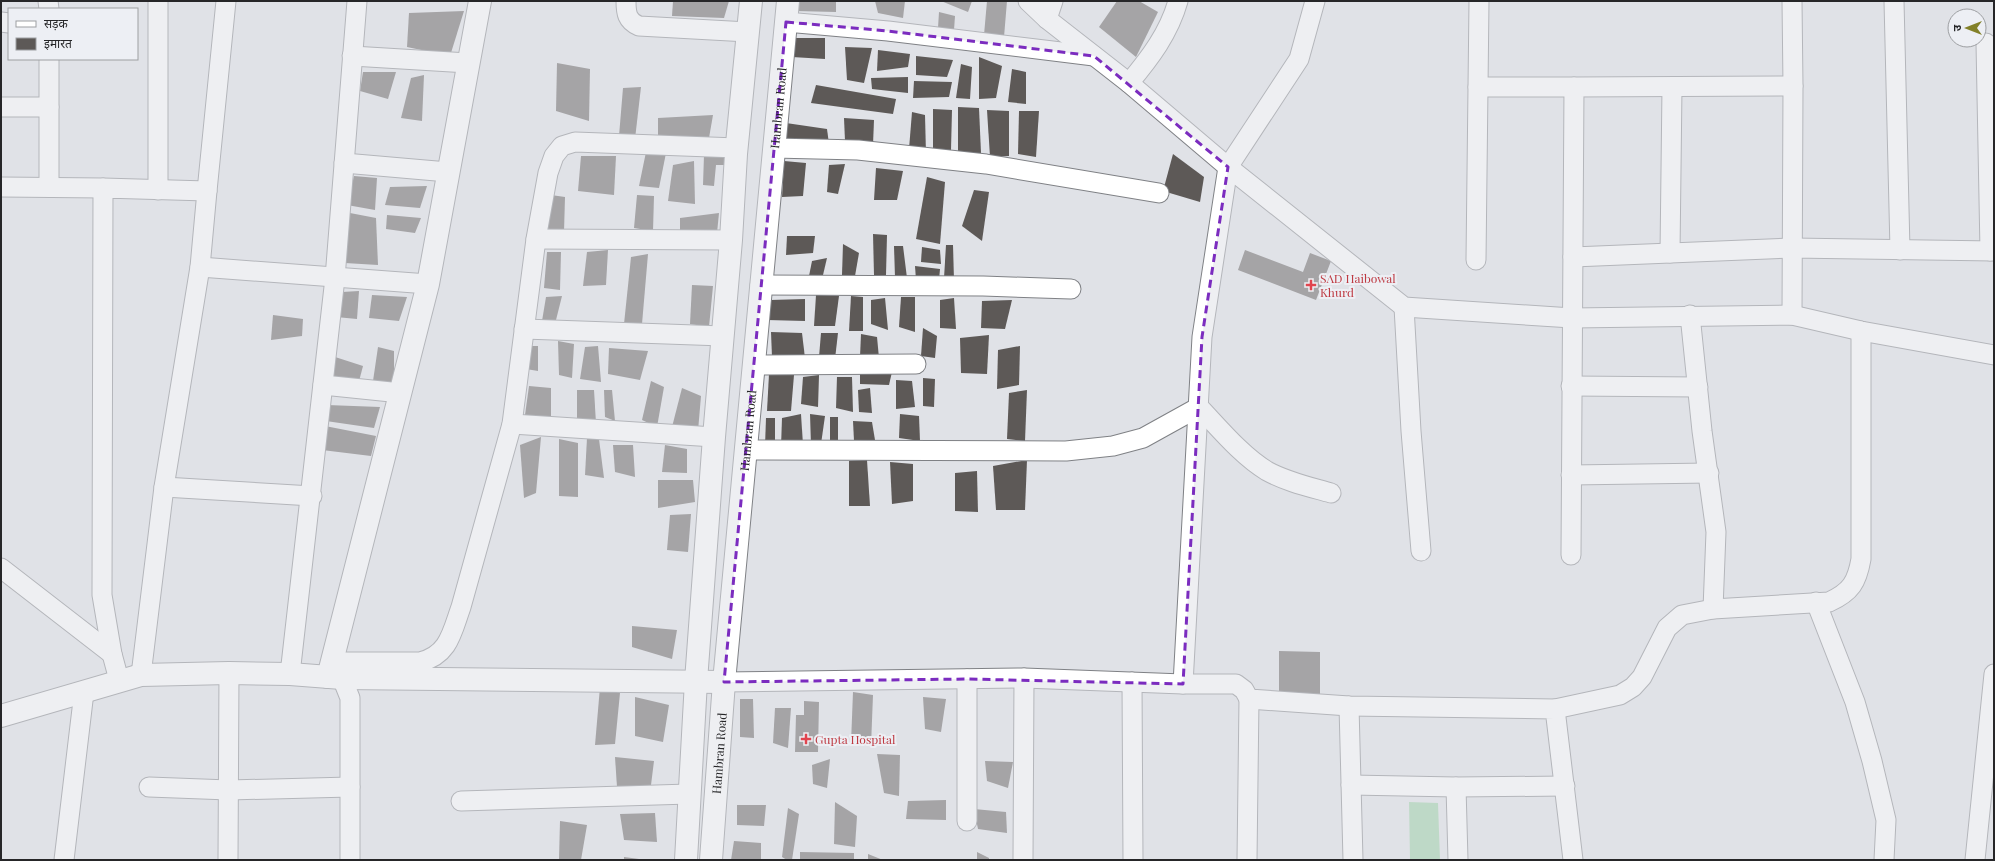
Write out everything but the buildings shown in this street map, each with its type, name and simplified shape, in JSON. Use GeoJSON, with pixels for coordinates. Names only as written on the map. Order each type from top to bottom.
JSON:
{"type":"FeatureCollection","features":[{"type":"Feature","properties":{"kind":"main road"},"geometry":{"type":"LineString","coordinates":[[339,669],[401,393],[428,284],[480,1]]}},
{"type":"Feature","properties":{"kind":"main road"},"geometry":{"type":"LineString","coordinates":[[686,860],[696,681],[714,437],[731,240],[737,148],[751,1]]}},
{"type":"Feature","properties":{"kind":"main road","name":"Hambran Road"},"geometry":{"type":"LineString","coordinates":[[711,860],[724,682],[754,365],[760,285],[788,1]]}},
{"type":"Feature","properties":{"kind":"main road"},"geometry":{"type":"LineString","coordinates":[[1,716],[84,692],[119,680],[141,675],[229,672],[290,674],[339,669],[374,677],[724,682]]}},
{"type":"Feature","properties":{"kind":"street"},"geometry":{"type":"LineString","coordinates":[[158,1],[158,190]]}},
{"type":"Feature","properties":{"kind":"street"},"geometry":{"type":"LineString","coordinates":[[141,675],[164,487],[200,267],[226,1]]}},
{"type":"Feature","properties":{"kind":"street"},"geometry":{"type":"LineString","coordinates":[[290,674],[312,496],[335,278],[357,1]]}},
{"type":"Feature","properties":{"kind":"street"},"geometry":{"type":"LineString","coordinates":[[626,1],[628,17],[631,22],[639,26],[748,32]]}},
{"type":"Feature","properties":{"kind":"street"},"geometry":{"type":"LineString","coordinates":[[1028,1],[1047,19],[1129,83],[1228,167],[1404,307],[1572,318],[1792,314],[1861,331],[1994,355]]}},
{"type":"Feature","properties":{"kind":"street"},"geometry":{"type":"LineString","coordinates":[[1047,19],[1053,1]]}},
{"type":"Feature","properties":{"kind":"street"},"geometry":{"type":"LineString","coordinates":[[1129,83],[1155,51],[1167,30],[1178,1]]}},
{"type":"Feature","properties":{"kind":"street"},"geometry":{"type":"LineString","coordinates":[[1183,684],[1202,337],[1228,167],[1299,59],[1315,1]]}},
{"type":"Feature","properties":{"kind":"street"},"geometry":{"type":"LineString","coordinates":[[1476,260],[1479,1]]}},
{"type":"Feature","properties":{"kind":"street"},"geometry":{"type":"LineString","coordinates":[[1792,1],[1794,86],[1792,314]]}},
{"type":"Feature","properties":{"kind":"street"},"geometry":{"type":"LineString","coordinates":[[1894,1],[1900,250]]}},
{"type":"Feature","properties":{"kind":"street"},"geometry":{"type":"LineString","coordinates":[[786,22],[888,31],[1094,56]]}},
{"type":"Feature","properties":{"kind":"street"},"geometry":{"type":"LineString","coordinates":[[1572,257],[1792,248],[1992,251],[1991,102],[1986,48]]}},
{"type":"Feature","properties":{"kind":"street"},"geometry":{"type":"LineString","coordinates":[[352,56],[468,63]]}},
{"type":"Feature","properties":{"kind":"street"},"geometry":{"type":"LineString","coordinates":[[49,60],[49,187]]}},
{"type":"Feature","properties":{"kind":"street"},"geometry":{"type":"LineString","coordinates":[[1478,87],[1794,86]]}},
{"type":"Feature","properties":{"kind":"street"},"geometry":{"type":"LineString","coordinates":[[1570,554],[1574,87]]}},
{"type":"Feature","properties":{"kind":"street"},"geometry":{"type":"LineString","coordinates":[[1670,253],[1672,87]]}},
{"type":"Feature","properties":{"kind":"street"},"geometry":{"type":"LineString","coordinates":[[1,107],[49,107]]}},
{"type":"Feature","properties":{"kind":"street"},"geometry":{"type":"LineString","coordinates":[[350,860],[350,698],[339,669],[420,662],[432,659],[442,652],[450,636],[461,607],[512,424],[536,239],[548,173],[554,156],[562,146],[575,142],[737,148]]}},
{"type":"Feature","properties":{"kind":"street"},"geometry":{"type":"LineString","coordinates":[[774,148],[858,150],[986,164],[1159,193]]}},
{"type":"Feature","properties":{"kind":"street"},"geometry":{"type":"LineString","coordinates":[[344,163],[448,172]]}},
{"type":"Feature","properties":{"kind":"street"},"geometry":{"type":"LineString","coordinates":[[1,187],[207,191]]}},
{"type":"Feature","properties":{"kind":"street"},"geometry":{"type":"LineString","coordinates":[[103,188],[102,595],[112,654],[119,680]]}},
{"type":"Feature","properties":{"kind":"street"},"geometry":{"type":"LineString","coordinates":[[536,239],[731,240]]}},
{"type":"Feature","properties":{"kind":"street"},"geometry":{"type":"LineString","coordinates":[[200,267],[428,284]]}},
{"type":"Feature","properties":{"kind":"street"},"geometry":{"type":"LineString","coordinates":[[760,285],[983,286],[1071,289]]}},
{"type":"Feature","properties":{"kind":"street"},"geometry":{"type":"LineString","coordinates":[[1404,307],[1411,431],[1421,551]]}},
{"type":"Feature","properties":{"kind":"street"},"geometry":{"type":"LineString","coordinates":[[1690,315],[1716,532],[1714,609]]}},
{"type":"Feature","properties":{"kind":"street"},"geometry":{"type":"LineString","coordinates":[[524,329],[723,336]]}},
{"type":"Feature","properties":{"kind":"street"},"geometry":{"type":"LineString","coordinates":[[1249,699],[1349,706],[1555,709],[1620,695],[1633,688],[1642,677],[1667,628],[1682,615],[1714,609],[1829,602],[1840,597],[1849,590],[1858,576],[1861,559],[1861,331]]}},
{"type":"Feature","properties":{"kind":"street"},"geometry":{"type":"LineString","coordinates":[[754,365],[916,364]]}},
{"type":"Feature","properties":{"kind":"street"},"geometry":{"type":"LineString","coordinates":[[323,385],[401,393]]}},
{"type":"Feature","properties":{"kind":"street"},"geometry":{"type":"LineString","coordinates":[[1571,386],[1698,387]]}},
{"type":"Feature","properties":{"kind":"street"},"geometry":{"type":"LineString","coordinates":[[745,450],[1066,451],[1113,446],[1143,438],[1199,407]]}},
{"type":"Feature","properties":{"kind":"street"},"geometry":{"type":"LineString","coordinates":[[1199,407],[1222,432],[1263,468],[1295,483],[1331,493]]}},
{"type":"Feature","properties":{"kind":"street"},"geometry":{"type":"LineString","coordinates":[[512,424],[714,437]]}},
{"type":"Feature","properties":{"kind":"street"},"geometry":{"type":"LineString","coordinates":[[1571,475],[1709,473]]}},
{"type":"Feature","properties":{"kind":"street"},"geometry":{"type":"LineString","coordinates":[[164,487],[312,496]]}},
{"type":"Feature","properties":{"kind":"street"},"geometry":{"type":"LineString","coordinates":[[1,568],[112,654]]}},
{"type":"Feature","properties":{"kind":"street"},"geometry":{"type":"LineString","coordinates":[[1816,602],[1855,702],[1872,761],[1886,820],[1884,860]]}},
{"type":"Feature","properties":{"kind":"street"},"geometry":{"type":"LineString","coordinates":[[228,860],[229,672]]}},
{"type":"Feature","properties":{"kind":"street"},"geometry":{"type":"LineString","coordinates":[[1975,860],[1994,674]]}},
{"type":"Feature","properties":{"kind":"street"},"geometry":{"type":"LineString","coordinates":[[724,682],[1024,678],[1183,684],[1236,684],[1244,690],[1249,699],[1247,860]]}},
{"type":"Feature","properties":{"kind":"street"},"geometry":{"type":"LineString","coordinates":[[1023,860],[1024,678]]}},
{"type":"Feature","properties":{"kind":"street"},"geometry":{"type":"LineString","coordinates":[[967,679],[967,821]]}},
{"type":"Feature","properties":{"kind":"street"},"geometry":{"type":"LineString","coordinates":[[1132,682],[1134,860]]}},
{"type":"Feature","properties":{"kind":"street"},"geometry":{"type":"LineString","coordinates":[[64,860],[84,692]]}},
{"type":"Feature","properties":{"kind":"street"},"geometry":{"type":"LineString","coordinates":[[1349,706],[1353,860]]}},
{"type":"Feature","properties":{"kind":"street"},"geometry":{"type":"LineString","coordinates":[[1555,709],[1573,860]]}},
{"type":"Feature","properties":{"kind":"street"},"geometry":{"type":"LineString","coordinates":[[1351,785],[1456,787],[1565,786]]}},
{"type":"Feature","properties":{"kind":"street"},"geometry":{"type":"LineString","coordinates":[[148,787],[228,790],[350,787]]}},
{"type":"Feature","properties":{"kind":"street"},"geometry":{"type":"LineString","coordinates":[[1456,787],[1458,860]]}},
{"type":"Feature","properties":{"kind":"street"},"geometry":{"type":"LineString","coordinates":[[461,800],[689,794]]}},
{"type":"Feature","properties":{"kind":"highlighted area"},"geometry":{"type":"Polygon","coordinates":[[[786,22],[888,31],[1094,56],[1228,167],[1202,337],[1183,684],[967,679],[724,682],[786,22]]]}},
{"type":"Feature","properties":{"kind":"green space"},"geometry":{"type":"Polygon","coordinates":[[[1409,802],[1438,803],[1440,860],[1410,860],[1409,802]]]}},
{"type":"Feature","properties":{"kind":"place","name":"SAD Haibowal Khurd"},"geometry":{"type":"Point","coordinates":[1311,285]}},
{"type":"Feature","properties":{"kind":"place","name":"Gupta Hospital"},"geometry":{"type":"Point","coordinates":[806,739]}}]}
